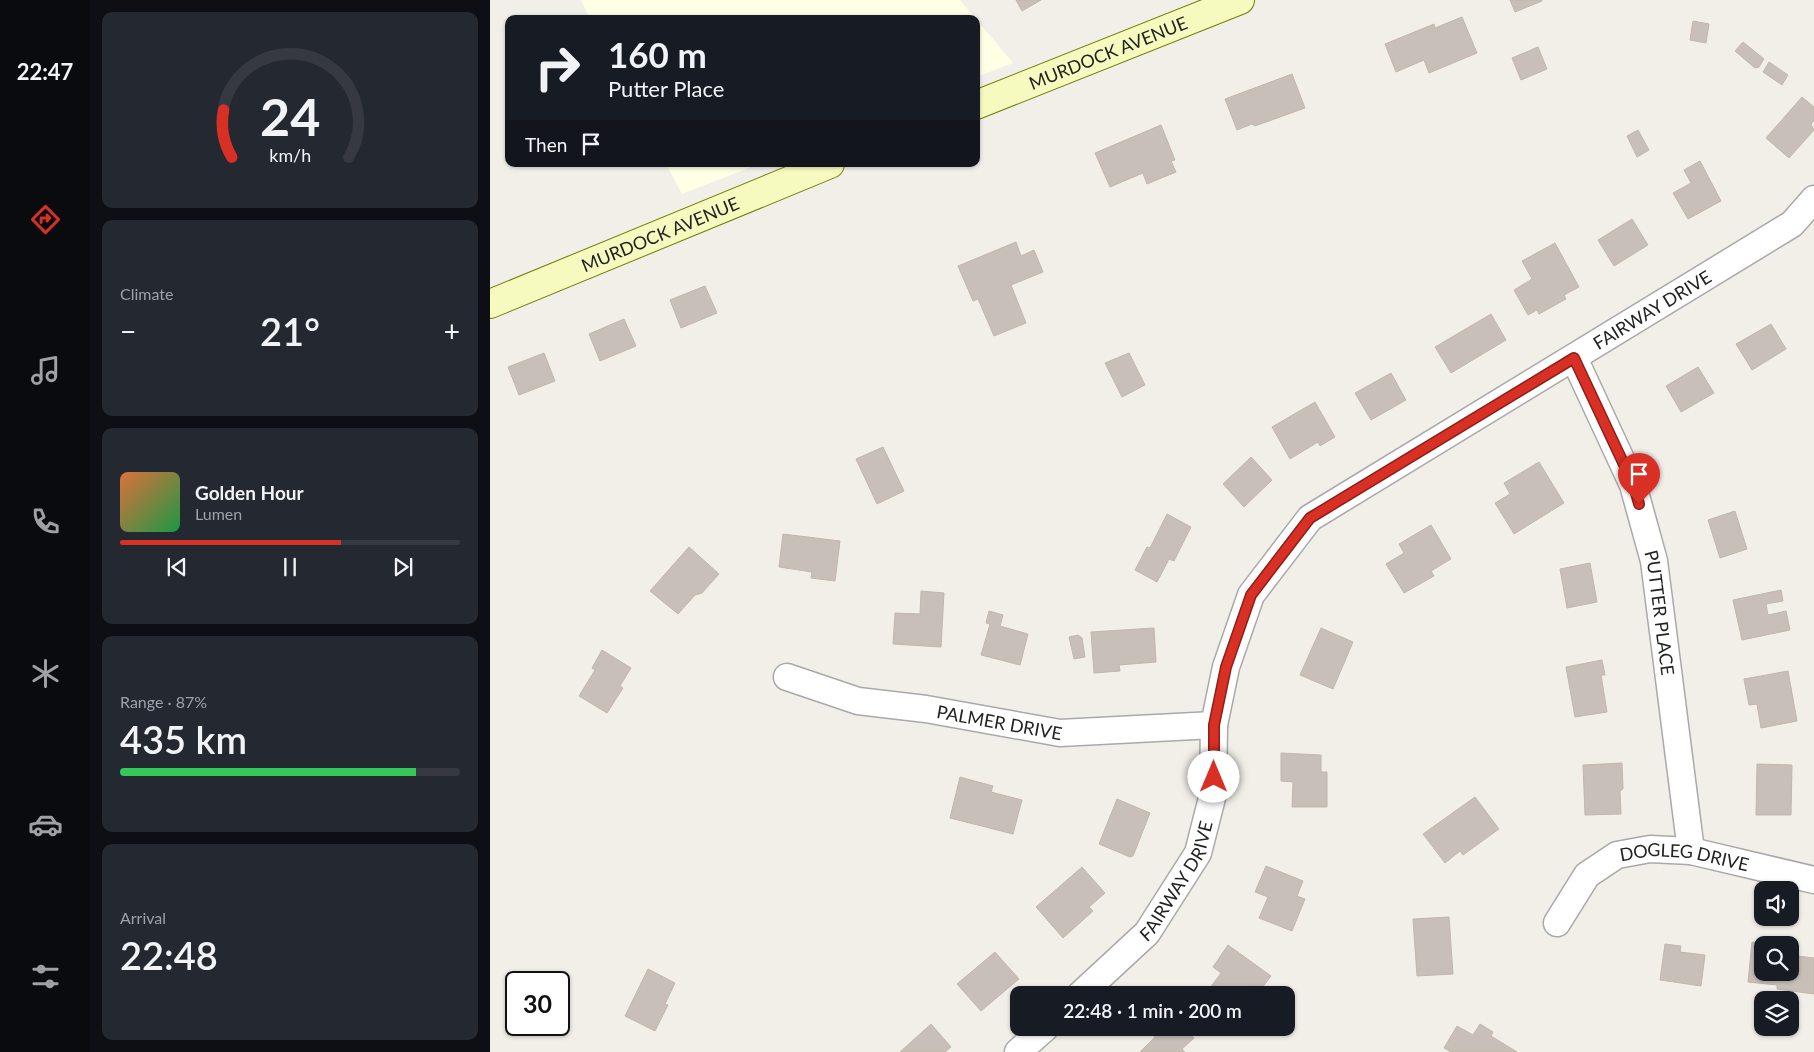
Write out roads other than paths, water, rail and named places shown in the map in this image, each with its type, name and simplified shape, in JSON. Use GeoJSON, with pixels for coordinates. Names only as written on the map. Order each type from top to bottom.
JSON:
{"type":"FeatureCollection","features":[{"type":"Feature","properties":{"kind":"main road","name":"MURDOCK AVENUE"},"geometry":{"type":"LineString","coordinates":[[980,104],[1240,0]]}},
{"type":"Feature","properties":{"kind":"main road","name":"MURDOCK AVENUE"},"geometry":{"type":"LineString","coordinates":[[490,304],[823,167]]}},
{"type":"Feature","properties":{"kind":"street","name":"FAIRWAY DRIVE"},"geometry":{"type":"LineString","coordinates":[[1090,986],[1147,933],[1198,853],[1213,794],[1214,725],[1226,667],[1251,595],[1310,518],[1792,224],[1814,199]]}},
{"type":"Feature","properties":{"kind":"street","name":"PUTTER PLACE"},"geometry":{"type":"LineString","coordinates":[[1574,358],[1634,486],[1654,561],[1691,851]]}},
{"type":"Feature","properties":{"kind":"street","name":"PALMER DRIVE"},"geometry":{"type":"LineString","coordinates":[[787,677],[858,700],[926,709],[1060,733],[1214,725]]}},
{"type":"Feature","properties":{"kind":"street","name":"DOGLEG DRIVE"},"geometry":{"type":"LineString","coordinates":[[1557,923],[1587,875],[1617,855],[1650,849],[1691,851],[1814,880]]}},
{"type":"Feature","properties":{"kind":"street"},"geometry":{"type":"LineString","coordinates":[[1018,1052],[1036,1036]]}}]}
